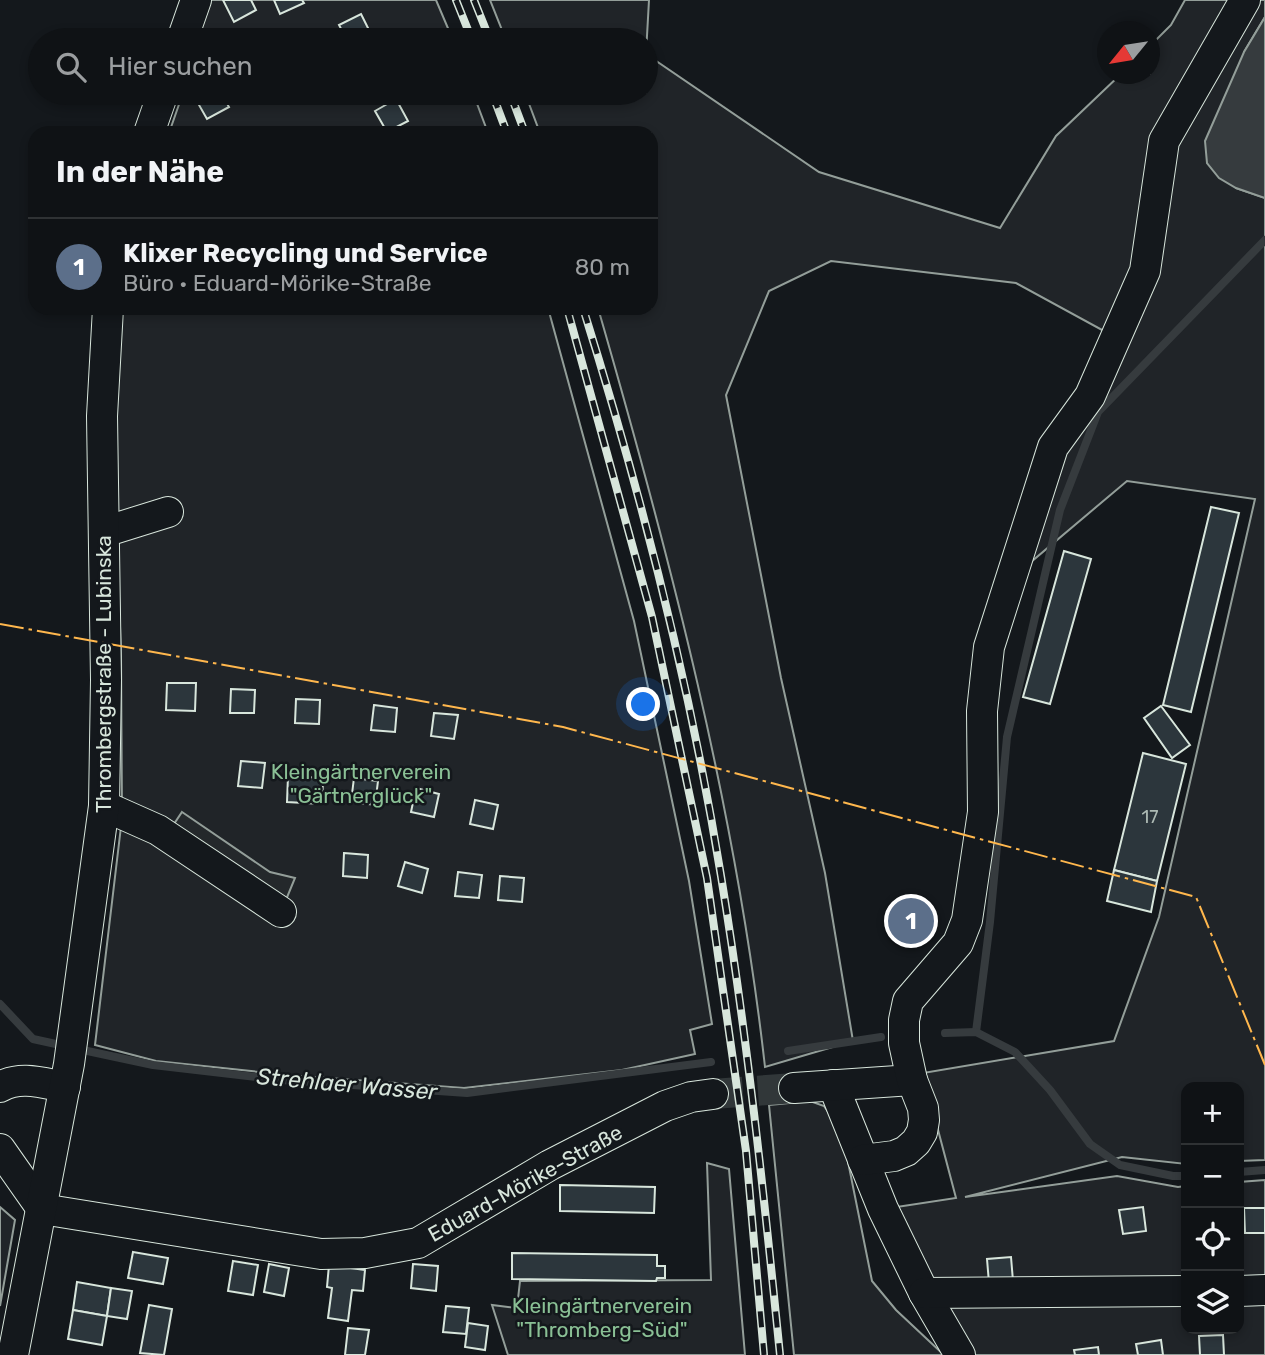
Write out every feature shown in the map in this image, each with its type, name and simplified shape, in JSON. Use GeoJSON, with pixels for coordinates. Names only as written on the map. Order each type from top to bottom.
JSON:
{"type":"FeatureCollection","features":[{"type":"Feature","properties":{"kind":"street"},"geometry":{"type":"LineString","coordinates":[[185,28],[195,0]]}},
{"type":"Feature","properties":{"kind":"street"},"geometry":{"type":"LineString","coordinates":[[863,1160],[894,1156],[906,1151],[922,1132],[924,1120],[904,1043],[904,1020],[908,1001],[958,943],[967,920],[983,812],[982,711],[989,647],[1053,447],[1090,396],[1144,271],[1164,141],[1245,0]]}},
{"type":"Feature","properties":{"kind":"street"},"geometry":{"type":"LineString","coordinates":[[151,126],[159,105]]}},
{"type":"Feature","properties":{"kind":"street","name":"Thrombergstraße - Lubinska"},"geometry":{"type":"LineString","coordinates":[[13,1355],[69,1063],[104,806],[106,663],[103,416],[108,315]]}},
{"type":"Feature","properties":{"kind":"street"},"geometry":{"type":"LineString","coordinates":[[103,532],[168,512]]}},
{"type":"Feature","properties":{"kind":"street"},"geometry":{"type":"LineString","coordinates":[[104,806],[158,830],[281,912]]}},
{"type":"Feature","properties":{"kind":"street"},"geometry":{"type":"LineString","coordinates":[[0,1087],[69,1063]]}},
{"type":"Feature","properties":{"kind":"street"},"geometry":{"type":"LineString","coordinates":[[794,1088],[912,1080]]}},
{"type":"Feature","properties":{"kind":"street"},"geometry":{"type":"LineString","coordinates":[[833,1085],[883,1209],[924,1293],[960,1355]]}},
{"type":"Feature","properties":{"kind":"street","name":"Eduard-Mörike-Straße"},"geometry":{"type":"LineString","coordinates":[[42,1209],[321,1254],[365,1253],[418,1243],[550,1165],[665,1106],[691,1097],[713,1094]]}},
{"type":"Feature","properties":{"kind":"street"},"geometry":{"type":"LineString","coordinates":[[0,1149],[42,1209]]}},
{"type":"Feature","properties":{"kind":"street"},"geometry":{"type":"LineString","coordinates":[[1244,1290],[1265,1290]]}},
{"type":"Feature","properties":{"kind":"street"},"geometry":{"type":"LineString","coordinates":[[924,1293],[1181,1291]]}},
{"type":"Feature","properties":{"kind":"green space"},"geometry":{"type":"Polygon","coordinates":[[[207,0],[436,0],[448,28],[201,28],[207,0]]]}},
{"type":"Feature","properties":{"kind":"green space"},"geometry":{"type":"Polygon","coordinates":[[[490,0],[649,0],[647,28],[501,28],[490,0]]]}},
{"type":"Feature","properties":{"kind":"green space"},"geometry":{"type":"Polygon","coordinates":[[[1185,0],[1265,0],[1265,17],[1244,52],[1236,188],[1265,198],[1265,1160],[1244,1161],[1244,1082],[1181,1082],[1181,1163],[1122,1157],[965,1197],[1117,1176],[1181,1187],[1181,1334],[1244,1334],[1244,1182],[1265,1180],[1265,1355],[970,1355],[890,1208],[956,1198],[923,1073],[1114,1041],[1159,917],[1255,499],[1127,481],[1012,578],[1115,337],[1016,283],[831,261],[769,291],[726,395],[781,678],[825,873],[853,1041],[765,1067],[737,875],[698,684],[650,495],[600,315],[658,315],[658,126],[537,126],[530,105],[658,105],[658,62],[819,172],[1000,228],[1056,136],[1111,84],[1160,84],[1160,36],[1171,25],[1185,0]]]}},
{"type":"Feature","properties":{"kind":"green space"},"geometry":{"type":"Polygon","coordinates":[[[179,105],[478,105],[485,126],[171,126],[179,105]]]}},
{"type":"Feature","properties":{"kind":"green space","name":"Kleingärtnerverein \"Gärtnerglück\""},"geometry":{"type":"Polygon","coordinates":[[[117,315],[550,315],[634,621],[689,881],[712,1024],[690,1030],[695,1054],[622,1070],[464,1088],[288,1075],[156,1061],[95,1045],[122,818],[121,656],[112,386],[117,315]]]}},
{"type":"Feature","properties":{"kind":"green space"},"geometry":{"type":"Polygon","coordinates":[[[810,1101],[824,1106],[842,1132],[872,1281],[896,1310],[944,1355],[794,1355],[769,1105],[810,1101]]]}},
{"type":"Feature","properties":{"kind":"green space","name":"Kleingärtnerverein \"Thromberg-Süd\""},"geometry":{"type":"Polygon","coordinates":[[[707,1163],[729,1169],[745,1355],[508,1355],[492,1305],[517,1308],[520,1281],[711,1280],[707,1163]]]}},
{"type":"Feature","properties":{"kind":"green space"},"geometry":{"type":"Polygon","coordinates":[[[0,1207],[15,1220],[0,1306],[0,1207]]]}},
{"type":"Feature","properties":{"kind":"shaded area"},"geometry":{"type":"Polygon","coordinates":[[[1265,17],[1265,198],[1236,188],[1219,178],[1207,163],[1205,141],[1244,52],[1265,17]]]}},
{"type":"Feature","properties":{"kind":"shaded area"},"geometry":{"type":"Polygon","coordinates":[[[182,812],[270,872],[295,878],[281,912],[166,836],[182,812]]]}},
{"type":"Feature","properties":{"kind":"building"},"geometry":{"type":"Polygon","coordinates":[[[223,0],[251,0],[256,10],[234,22],[223,0]]]}},
{"type":"Feature","properties":{"kind":"building"},"geometry":{"type":"Polygon","coordinates":[[[274,0],[302,0],[304,3],[280,14],[274,0]]]}},
{"type":"Feature","properties":{"kind":"building"},"geometry":{"type":"Polygon","coordinates":[[[361,14],[368,28],[341,28],[339,25],[361,14]]]}},
{"type":"Feature","properties":{"kind":"building"},"geometry":{"type":"Polygon","coordinates":[[[199,105],[228,105],[229,107],[207,119],[199,105]]]}},
{"type":"Feature","properties":{"kind":"building"},"geometry":{"type":"Polygon","coordinates":[[[386,105],[399,105],[408,121],[398,126],[384,126],[375,111],[386,105]]]}},
{"type":"Feature","properties":{"kind":"building"},"geometry":{"type":"Polygon","coordinates":[[[1211,507],[1239,513],[1191,712],[1163,705],[1211,507]]]}},
{"type":"Feature","properties":{"kind":"building"},"geometry":{"type":"Polygon","coordinates":[[[1064,551],[1091,559],[1050,704],[1023,697],[1064,551]]]}},
{"type":"Feature","properties":{"kind":"building"},"geometry":{"type":"Polygon","coordinates":[[[167,683],[196,683],[195,711],[166,710],[167,683]]]}},
{"type":"Feature","properties":{"kind":"building"},"geometry":{"type":"Polygon","coordinates":[[[231,689],[255,690],[254,713],[230,713],[231,689]]]}},
{"type":"Feature","properties":{"kind":"building"},"geometry":{"type":"Polygon","coordinates":[[[296,699],[320,700],[319,724],[295,723],[296,699]]]}},
{"type":"Feature","properties":{"kind":"building"},"geometry":{"type":"Polygon","coordinates":[[[374,705],[397,708],[395,732],[371,730],[374,705]]]}},
{"type":"Feature","properties":{"kind":"building"},"geometry":{"type":"Polygon","coordinates":[[[1161,706],[1190,745],[1172,758],[1144,718],[1161,706]]]}},
{"type":"Feature","properties":{"kind":"building"},"geometry":{"type":"Polygon","coordinates":[[[434,713],[458,715],[454,739],[431,736],[434,713]]]}},
{"type":"Feature","properties":{"kind":"building"},"geometry":{"type":"Polygon","coordinates":[[[1143,753],[1186,764],[1157,881],[1114,870],[1143,753]]]}},
{"type":"Feature","properties":{"kind":"building"},"geometry":{"type":"Polygon","coordinates":[[[241,761],[265,763],[262,788],[238,786],[241,761]]]}},
{"type":"Feature","properties":{"kind":"building"},"geometry":{"type":"Polygon","coordinates":[[[288,776],[323,778],[322,804],[287,802],[288,776]]]}},
{"type":"Feature","properties":{"kind":"building"},"geometry":{"type":"Polygon","coordinates":[[[354,778],[378,781],[375,805],[351,802],[354,778]]]}},
{"type":"Feature","properties":{"kind":"building"},"geometry":{"type":"Polygon","coordinates":[[[416,788],[439,794],[434,817],[411,812],[416,788]]]}},
{"type":"Feature","properties":{"kind":"building"},"geometry":{"type":"Polygon","coordinates":[[[475,800],[498,805],[493,829],[470,824],[475,800]]]}},
{"type":"Feature","properties":{"kind":"building"},"geometry":{"type":"Polygon","coordinates":[[[344,853],[368,855],[367,878],[343,876],[344,853]]]}},
{"type":"Feature","properties":{"kind":"building"},"geometry":{"type":"Polygon","coordinates":[[[405,862],[428,869],[422,893],[398,886],[405,862]]]}},
{"type":"Feature","properties":{"kind":"building"},"geometry":{"type":"Polygon","coordinates":[[[1114,870],[1157,881],[1151,912],[1107,901],[1114,870]]]}},
{"type":"Feature","properties":{"kind":"building"},"geometry":{"type":"Polygon","coordinates":[[[458,872],[482,875],[479,898],[455,896],[458,872]]]}},
{"type":"Feature","properties":{"kind":"building"},"geometry":{"type":"Polygon","coordinates":[[[500,876],[524,878],[522,902],[498,900],[500,876]]]}},
{"type":"Feature","properties":{"kind":"building"},"geometry":{"type":"Polygon","coordinates":[[[560,1185],[655,1187],[654,1213],[560,1211],[560,1185]]]}},
{"type":"Feature","properties":{"kind":"building"},"geometry":{"type":"Polygon","coordinates":[[[1143,1207],[1146,1231],[1123,1234],[1119,1210],[1143,1207]]]}},
{"type":"Feature","properties":{"kind":"building"},"geometry":{"type":"Polygon","coordinates":[[[1244,1208],[1265,1208],[1265,1233],[1245,1233],[1244,1208]]]}},
{"type":"Feature","properties":{"kind":"building"},"geometry":{"type":"Polygon","coordinates":[[[133,1252],[168,1258],[163,1284],[128,1278],[133,1252]]]}},
{"type":"Feature","properties":{"kind":"building"},"geometry":{"type":"Polygon","coordinates":[[[512,1253],[657,1255],[657,1266],[665,1266],[665,1278],[657,1278],[656,1281],[512,1279],[512,1253]]]}},
{"type":"Feature","properties":{"kind":"building"},"geometry":{"type":"Polygon","coordinates":[[[1011,1257],[1013,1281],[989,1283],[987,1259],[1011,1257]]]}},
{"type":"Feature","properties":{"kind":"building"},"geometry":{"type":"Polygon","coordinates":[[[233,1261],[258,1265],[253,1295],[228,1291],[233,1261]]]}},
{"type":"Feature","properties":{"kind":"building"},"geometry":{"type":"Polygon","coordinates":[[[269,1264],[289,1268],[284,1296],[264,1292],[269,1264]]]}},
{"type":"Feature","properties":{"kind":"building"},"geometry":{"type":"Polygon","coordinates":[[[413,1264],[438,1266],[436,1291],[411,1288],[413,1264]]]}},
{"type":"Feature","properties":{"kind":"building"},"geometry":{"type":"Polygon","coordinates":[[[329,1265],[365,1270],[363,1291],[352,1290],[348,1321],[328,1318],[332,1288],[327,1287],[329,1265]]]}},
{"type":"Feature","properties":{"kind":"building"},"geometry":{"type":"Polygon","coordinates":[[[77,1282],[111,1288],[107,1316],[73,1310],[77,1282]]]}},
{"type":"Feature","properties":{"kind":"building"},"geometry":{"type":"Polygon","coordinates":[[[111,1288],[132,1291],[127,1319],[107,1316],[111,1288]]]}},
{"type":"Feature","properties":{"kind":"building"},"geometry":{"type":"Polygon","coordinates":[[[149,1305],[172,1309],[164,1355],[140,1353],[149,1305]]]}},
{"type":"Feature","properties":{"kind":"building"},"geometry":{"type":"Polygon","coordinates":[[[446,1306],[469,1308],[466,1334],[443,1332],[446,1306]]]}},
{"type":"Feature","properties":{"kind":"building"},"geometry":{"type":"Polygon","coordinates":[[[73,1310],[107,1316],[102,1345],[68,1339],[73,1310]]]}},
{"type":"Feature","properties":{"kind":"building"},"geometry":{"type":"Polygon","coordinates":[[[468,1323],[488,1326],[485,1350],[465,1347],[468,1323]]]}},
{"type":"Feature","properties":{"kind":"building"},"geometry":{"type":"Polygon","coordinates":[[[348,1328],[369,1330],[365,1355],[345,1355],[348,1328]]]}},
{"type":"Feature","properties":{"kind":"building"},"geometry":{"type":"Polygon","coordinates":[[[1223,1335],[1224,1355],[1200,1355],[1199,1336],[1223,1335]]]}},
{"type":"Feature","properties":{"kind":"building"},"geometry":{"type":"Polygon","coordinates":[[[1161,1340],[1163,1355],[1138,1355],[1136,1344],[1161,1340]]]}},
{"type":"Feature","properties":{"kind":"building"},"geometry":{"type":"Polygon","coordinates":[[[1098,1347],[1099,1355],[1075,1355],[1074,1350],[1098,1347]]]}},
{"type":"Feature","properties":{"kind":"waterway"},"geometry":{"type":"LineString","coordinates":[[976,1032],[990,922],[1007,737],[1060,510],[1098,412],[1265,240]]}},
{"type":"Feature","properties":{"kind":"waterway","name":"Strehlaer Wasser"},"geometry":{"type":"LineString","coordinates":[[0,1004],[33,1039],[65,1046]]}},
{"type":"Feature","properties":{"kind":"waterway","name":"Strehlaer Wasser"},"geometry":{"type":"LineString","coordinates":[[945,1033],[976,1032],[1015,1052],[1050,1090],[1090,1144],[1120,1165],[1181,1176]]}},
{"type":"Feature","properties":{"kind":"waterway"},"geometry":{"type":"LineString","coordinates":[[788,1051],[881,1037]]}},
{"type":"Feature","properties":{"kind":"waterway","name":"Strehlaer Wasser"},"geometry":{"type":"LineString","coordinates":[[78,1049],[153,1065],[281,1080],[467,1093],[711,1062]]}},
{"type":"Feature","properties":{"kind":"waterway","name":"Strehlaer Wasser"},"geometry":{"type":"LineString","coordinates":[[1244,1172],[1265,1170]]}},
{"type":"Feature","properties":{"kind":"tunnel"},"geometry":{"type":"LineString","coordinates":[[713,1094],[794,1088]]}},
{"type":"Feature","properties":{"kind":"railway"},"geometry":{"type":"LineString","coordinates":[[456,0],[467,28]]}},
{"type":"Feature","properties":{"kind":"railway"},"geometry":{"type":"LineString","coordinates":[[474,0],[485,28]]}},
{"type":"Feature","properties":{"kind":"railway"},"geometry":{"type":"LineString","coordinates":[[496,105],[504,126]]}},
{"type":"Feature","properties":{"kind":"railway"},"geometry":{"type":"LineString","coordinates":[[514,105],[522,126]]}},
{"type":"Feature","properties":{"kind":"railway"},"geometry":{"type":"LineString","coordinates":[[569,315],[652,617],[707,878],[746,1151],[764,1355]]}},
{"type":"Feature","properties":{"kind":"railway"},"geometry":{"type":"LineString","coordinates":[[585,315],[625,448],[662,589],[709,804],[747,1055],[780,1355]]}},
{"type":"Feature","properties":{"kind":"power"},"geometry":{"type":"LineString","coordinates":[[0,624],[563,727],[1196,897],[1265,1065]]}},
{"type":"Feature","properties":{"kind":"place","name":"Klixer Recycling und Service"},"geometry":{"type":"Point","coordinates":[911,921]}}]}
